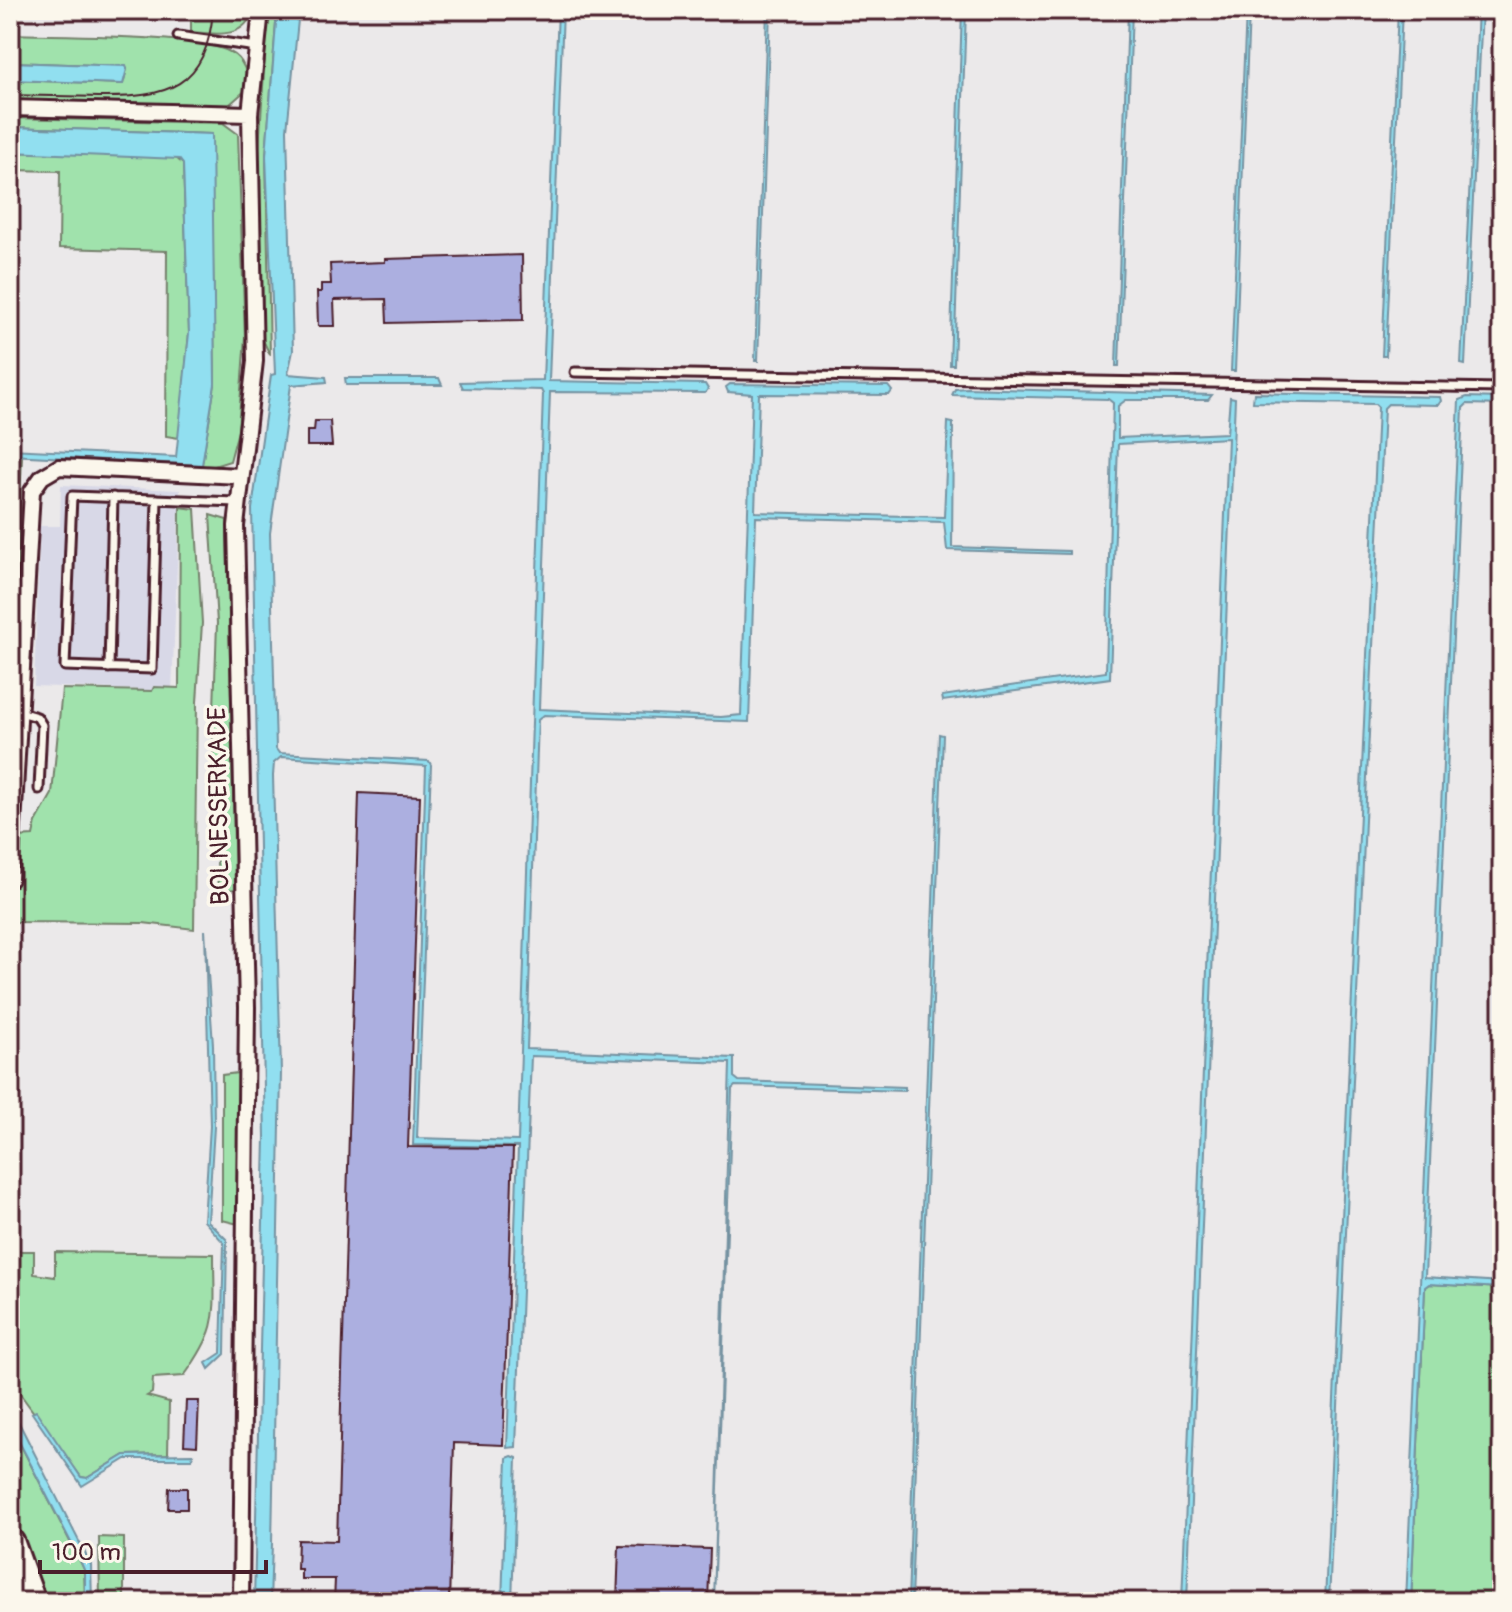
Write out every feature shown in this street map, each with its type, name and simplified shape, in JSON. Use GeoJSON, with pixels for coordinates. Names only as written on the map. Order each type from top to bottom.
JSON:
{"type":"FeatureCollection","features":[{"type":"Feature","properties":{"kind":"highway"},"geometry":{"type":"LineString","coordinates":[[10,1544],[31,1602]]}},
{"type":"Feature","properties":{"kind":"street","name":"BOLNESSERKADE"},"geometry":{"type":"LineString","coordinates":[[241,1602],[247,1007],[242,879],[237,502],[255,361],[250,114],[261,10]]}},
{"type":"Feature","properties":{"kind":"street"},"geometry":{"type":"LineString","coordinates":[[10,108],[250,114]]}},
{"type":"Feature","properties":{"kind":"street"},"geometry":{"type":"LineString","coordinates":[[10,879],[30,499],[42,477],[59,467],[240,476]]}},
{"type":"Feature","properties":{"kind":"lane"},"geometry":{"type":"LineString","coordinates":[[178,36],[257,47]]}},
{"type":"Feature","properties":{"kind":"lane"},"geometry":{"type":"LineString","coordinates":[[575,372],[1502,388]]}},
{"type":"Feature","properties":{"kind":"lane"},"geometry":{"type":"LineString","coordinates":[[157,499],[152,669],[65,666],[72,496],[113,497],[237,502]]}},
{"type":"Feature","properties":{"kind":"lane"},"geometry":{"type":"LineString","coordinates":[[109,668],[113,497]]}},
{"type":"Feature","properties":{"kind":"lane"},"geometry":{"type":"LineString","coordinates":[[20,712],[37,717],[42,725],[39,789]]}},
{"type":"Feature","properties":{"kind":"shaded area"},"geometry":{"type":"Polygon","coordinates":[[[61,485],[180,490],[172,691],[34,686],[40,526],[60,526],[61,485]]]}},
{"type":"Feature","properties":{"kind":"green space"},"geometry":{"type":"Polygon","coordinates":[[[10,10],[13,10],[13,34],[158,39],[213,46],[239,59],[246,73],[247,89],[229,105],[10,100],[10,80],[123,84],[127,69],[125,66],[10,62],[10,10]]]}},
{"type":"Feature","properties":{"kind":"green space"},"geometry":{"type":"Polygon","coordinates":[[[191,10],[253,10],[249,20],[236,31],[219,34],[191,32],[191,10]]]}},
{"type":"Feature","properties":{"kind":"green space"},"geometry":{"type":"Polygon","coordinates":[[[268,10],[277,10],[266,156],[270,355],[262,338],[257,179],[268,10]]]}},
{"type":"Feature","properties":{"kind":"green space"},"geometry":{"type":"Polygon","coordinates":[[[10,118],[223,123],[238,134],[245,337],[238,431],[230,461],[201,470],[215,384],[211,134],[10,127],[10,118]]]}},
{"type":"Feature","properties":{"kind":"green space"},"geometry":{"type":"Polygon","coordinates":[[[10,152],[175,157],[183,164],[189,333],[179,438],[166,436],[167,251],[59,248],[60,171],[10,170],[10,152]]]}},
{"type":"Feature","properties":{"kind":"green space"},"geometry":{"type":"Polygon","coordinates":[[[10,455],[22,456],[10,727],[10,455]]]}},
{"type":"Feature","properties":{"kind":"green space"},"geometry":{"type":"Polygon","coordinates":[[[180,507],[195,509],[202,623],[197,702],[194,929],[143,923],[10,922],[17,837],[33,836],[36,822],[52,794],[62,689],[152,691],[154,687],[179,688],[180,507]]]}},
{"type":"Feature","properties":{"kind":"green space"},"geometry":{"type":"Polygon","coordinates":[[[210,515],[227,520],[235,889],[218,892],[213,738],[217,623],[210,515]]]}},
{"type":"Feature","properties":{"kind":"green space"},"geometry":{"type":"Polygon","coordinates":[[[238,1073],[238,1224],[222,1220],[222,1075],[238,1073]]]}},
{"type":"Feature","properties":{"kind":"green space"},"geometry":{"type":"Polygon","coordinates":[[[10,1251],[34,1251],[34,1274],[55,1277],[55,1252],[214,1254],[213,1319],[204,1344],[184,1376],[153,1378],[152,1393],[147,1396],[169,1402],[168,1454],[125,1455],[87,1478],[81,1477],[10,1380],[10,1251]]]}},
{"type":"Feature","properties":{"kind":"green space"},"geometry":{"type":"Polygon","coordinates":[[[1429,1284],[1502,1288],[1502,1602],[1411,1602],[1425,1287],[1429,1284]]]}},
{"type":"Feature","properties":{"kind":"green space"},"geometry":{"type":"Polygon","coordinates":[[[10,1424],[84,1569],[85,1602],[48,1602],[10,1507],[10,1424]]]}},
{"type":"Feature","properties":{"kind":"green space"},"geometry":{"type":"Polygon","coordinates":[[[99,1537],[124,1538],[124,1602],[100,1602],[99,1537]]]}},
{"type":"Feature","properties":{"kind":"water"},"geometry":{"type":"Polygon","coordinates":[[[277,10],[299,10],[287,130],[293,351],[288,374],[326,377],[327,382],[291,385],[270,533],[276,749],[279,753],[429,761],[431,765],[417,1138],[518,1141],[543,394],[541,390],[463,388],[460,382],[543,380],[558,10],[563,10],[549,381],[705,384],[708,389],[705,393],[550,392],[539,709],[721,717],[741,715],[752,394],[728,392],[726,387],[730,384],[888,386],[892,391],[889,395],[759,394],[755,512],[944,517],[948,422],[953,423],[952,547],[1069,551],[1069,554],[947,550],[944,522],[756,517],[749,722],[544,715],[538,720],[527,1049],[734,1058],[734,1077],[739,1081],[905,1087],[905,1091],[735,1086],[732,1089],[714,1602],[730,1063],[531,1056],[516,1447],[507,1448],[518,1147],[413,1145],[426,766],[281,757],[274,763],[273,776],[281,1072],[272,1544],[270,1602],[254,1602],[265,1137],[252,509],[271,375],[275,374],[266,156],[277,10]]]}},
{"type":"Feature","properties":{"kind":"water"},"geometry":{"type":"Polygon","coordinates":[[[767,10],[770,10],[758,361],[755,361],[767,10]]]}},
{"type":"Feature","properties":{"kind":"water"},"geometry":{"type":"Polygon","coordinates":[[[962,10],[966,10],[954,365],[950,365],[962,10]]]}},
{"type":"Feature","properties":{"kind":"water"},"geometry":{"type":"Polygon","coordinates":[[[1128,10],[1132,10],[1119,366],[1116,366],[1128,10]]]}},
{"type":"Feature","properties":{"kind":"water"},"geometry":{"type":"Polygon","coordinates":[[[1246,10],[1249,10],[1235,371],[1231,371],[1246,10]]]}},
{"type":"Feature","properties":{"kind":"water"},"geometry":{"type":"Polygon","coordinates":[[[1398,10],[1402,10],[1386,356],[1382,356],[1398,10]]]}},
{"type":"Feature","properties":{"kind":"water"},"geometry":{"type":"Polygon","coordinates":[[[1478,10],[1482,10],[1465,365],[1461,364],[1478,10]]]}},
{"type":"Feature","properties":{"kind":"water"},"geometry":{"type":"Polygon","coordinates":[[[10,62],[126,66],[127,69],[123,84],[10,80],[10,62]]]}},
{"type":"Feature","properties":{"kind":"water"},"geometry":{"type":"Polygon","coordinates":[[[10,127],[212,134],[215,384],[202,465],[10,455],[10,449],[176,457],[189,333],[183,164],[179,159],[10,152],[10,127]]]}},
{"type":"Feature","properties":{"kind":"water"},"geometry":{"type":"Polygon","coordinates":[[[345,378],[439,378],[442,385],[346,385],[345,378]]]}},
{"type":"Feature","properties":{"kind":"water"},"geometry":{"type":"Polygon","coordinates":[[[955,389],[1212,395],[1208,400],[1126,400],[1118,406],[1118,438],[1227,433],[1230,397],[1235,398],[1187,1602],[1182,1602],[1228,438],[1118,444],[1110,678],[943,701],[942,696],[1106,672],[1113,403],[1108,399],[952,395],[955,389]]]}},
{"type":"Feature","properties":{"kind":"water"},"geometry":{"type":"Polygon","coordinates":[[[1254,393],[1440,397],[1441,401],[1438,405],[1388,404],[1384,408],[1329,1602],[1325,1602],[1378,407],[1375,404],[1253,402],[1254,393]]]}},
{"type":"Feature","properties":{"kind":"water"},"geometry":{"type":"Polygon","coordinates":[[[1467,397],[1502,398],[1502,405],[1467,404],[1463,408],[1425,1277],[1502,1282],[1502,1288],[1429,1284],[1425,1287],[1411,1602],[1406,1602],[1459,400],[1467,397]]]}},
{"type":"Feature","properties":{"kind":"water"},"geometry":{"type":"Polygon","coordinates":[[[939,734],[943,735],[911,1602],[908,1602],[939,734]]]}},
{"type":"Feature","properties":{"kind":"water"},"geometry":{"type":"Polygon","coordinates":[[[205,930],[213,1045],[214,1127],[208,1221],[227,1240],[225,1354],[209,1369],[206,1363],[221,1353],[224,1243],[204,1221],[210,1126],[205,930]]]}},
{"type":"Feature","properties":{"kind":"water"},"geometry":{"type":"Polygon","coordinates":[[[10,1405],[91,1565],[92,1602],[85,1602],[85,1572],[79,1558],[10,1424],[10,1405]]]}},
{"type":"Feature","properties":{"kind":"water"},"geometry":{"type":"Polygon","coordinates":[[[36,1411],[81,1477],[87,1478],[125,1455],[193,1454],[192,1459],[126,1459],[82,1486],[32,1413],[36,1411]]]}},
{"type":"Feature","properties":{"kind":"water"},"geometry":{"type":"Polygon","coordinates":[[[507,1458],[517,1458],[512,1602],[502,1602],[507,1458]]]}},
{"type":"Feature","properties":{"kind":"building"},"geometry":{"type":"Polygon","coordinates":[[[522,255],[523,320],[387,323],[386,299],[334,300],[335,326],[318,326],[317,292],[321,292],[321,284],[331,284],[330,264],[385,262],[385,259],[522,255]]]}},
{"type":"Feature","properties":{"kind":"building"},"geometry":{"type":"Polygon","coordinates":[[[315,421],[330,421],[332,446],[307,446],[307,431],[314,431],[315,421]]]}},
{"type":"Feature","properties":{"kind":"building"},"geometry":{"type":"Polygon","coordinates":[[[359,793],[420,796],[408,1147],[513,1148],[503,1445],[454,1443],[449,1602],[334,1602],[335,1579],[301,1579],[301,1569],[297,1569],[298,1540],[337,1541],[359,793]]]}},
{"type":"Feature","properties":{"kind":"building"},"geometry":{"type":"Polygon","coordinates":[[[186,1401],[199,1401],[197,1446],[184,1445],[186,1401]]]}},
{"type":"Feature","properties":{"kind":"building"},"geometry":{"type":"Polygon","coordinates":[[[169,1488],[187,1488],[187,1509],[168,1509],[169,1488]]]}},
{"type":"Feature","properties":{"kind":"building"},"geometry":{"type":"Polygon","coordinates":[[[619,1546],[710,1549],[708,1602],[617,1602],[619,1546]]]}},
{"type":"Feature","properties":{"kind":"tram line"},"geometry":{"type":"LineString","coordinates":[[10,95],[123,97],[163,90],[179,83],[192,72],[202,57],[213,10]]}}]}
